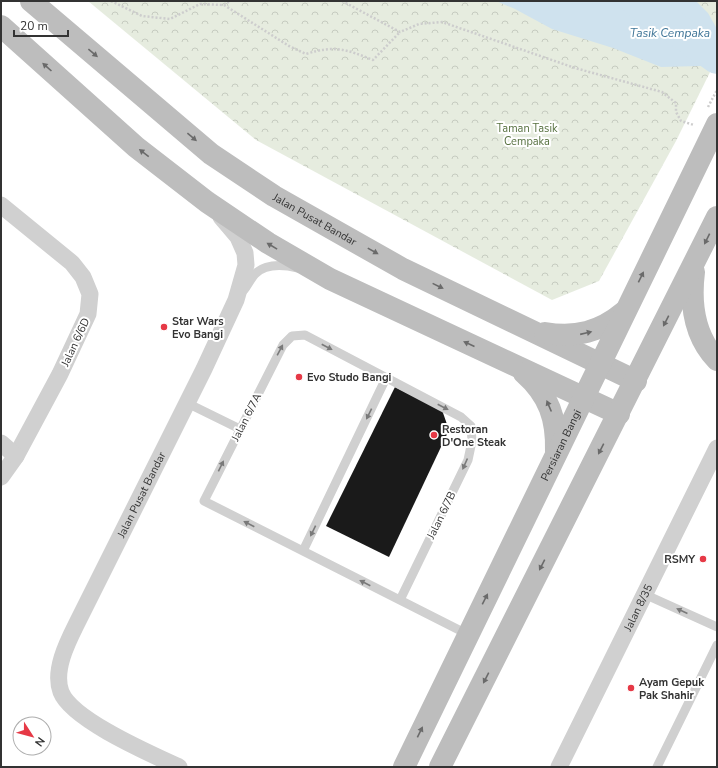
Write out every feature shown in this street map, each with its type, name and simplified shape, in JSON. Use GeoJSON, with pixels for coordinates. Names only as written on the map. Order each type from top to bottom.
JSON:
{"type":"FeatureCollection","features":[{"type":"Feature","properties":{"kind":"main road","name":"Jalan Pusat Bandar"},"geometry":{"type":"LineString","coordinates":[[31,1],[211,154],[274,196],[404,268],[520,327],[636,381]]}},
{"type":"Feature","properties":{"kind":"main road","name":"Jalan Pusat Bandar"},"geometry":{"type":"LineString","coordinates":[[1,26],[136,147],[207,202],[268,243],[330,279],[584,396],[619,414]]}},
{"type":"Feature","properties":{"kind":"main road","name":"Persiaran Bangi"},"geometry":{"type":"LineString","coordinates":[[404,767],[467,634],[556,458],[600,364],[624,312],[707,118]]}},
{"type":"Feature","properties":{"kind":"main road"},"geometry":{"type":"LineString","coordinates":[[440,767],[636,381],[717,217]]}},
{"type":"Feature","properties":{"kind":"main road"},"geometry":{"type":"LineString","coordinates":[[696,261],[692,297],[696,325],[710,353],[717,360]]}},
{"type":"Feature","properties":{"kind":"main road"},"geometry":{"type":"LineString","coordinates":[[520,327],[556,334],[576,335],[603,327],[624,312]]}},
{"type":"Feature","properties":{"kind":"main road"},"geometry":{"type":"LineString","coordinates":[[505,360],[535,384],[548,401],[556,429],[556,458]]}},
{"type":"Feature","properties":{"kind":"street","name":"Jalan Pusat Bandar"},"geometry":{"type":"LineString","coordinates":[[179,767],[93,724],[74,709],[61,692],[59,670],[64,651],[187,403],[236,300],[246,265],[243,246],[231,228],[207,202]]}},
{"type":"Feature","properties":{"kind":"street","name":"Jalan 6/6D"},"geometry":{"type":"LineString","coordinates":[[1,205],[72,263],[83,277],[90,294],[88,314],[60,374],[16,456],[1,477]]}},
{"type":"Feature","properties":{"kind":"street"},"geometry":{"type":"LineString","coordinates":[[1,443],[16,456]]}},
{"type":"Feature","properties":{"kind":"street","name":"Jalan 8/35"},"geometry":{"type":"LineString","coordinates":[[559,767],[717,448]]}},
{"type":"Feature","properties":{"kind":"lane","name":"Jalan Pusat Bandar"},"geometry":{"type":"LineString","coordinates":[[236,300],[256,273],[272,266],[296,268],[330,279]]}},
{"type":"Feature","properties":{"kind":"lane","name":"Jalan 6/7A"},"geometry":{"type":"LineString","coordinates":[[303,551],[204,501],[283,345],[292,336],[305,335],[386,378]]}},
{"type":"Feature","properties":{"kind":"lane"},"geometry":{"type":"LineString","coordinates":[[386,378],[303,551],[467,634]]}},
{"type":"Feature","properties":{"kind":"lane","name":"Jalan 6/7B"},"geometry":{"type":"LineString","coordinates":[[386,378],[461,417],[470,426],[472,441],[468,460],[400,600]]}},
{"type":"Feature","properties":{"kind":"lane"},"geometry":{"type":"LineString","coordinates":[[187,403],[240,429]]}},
{"type":"Feature","properties":{"kind":"lane"},"geometry":{"type":"LineString","coordinates":[[644,594],[717,627]]}},
{"type":"Feature","properties":{"kind":"lane"},"geometry":{"type":"LineString","coordinates":[[657,767],[717,645]]}},
{"type":"Feature","properties":{"kind":"path"},"geometry":{"type":"LineString","coordinates":[[111,1],[142,16],[170,19],[200,4],[224,5],[289,46],[306,54],[324,48],[350,51],[373,60],[400,32],[419,24],[442,22],[575,68],[662,92],[676,103],[676,112],[681,121],[693,125],[707,118],[710,103],[717,90]]}},
{"type":"Feature","properties":{"kind":"path"},"geometry":{"type":"LineString","coordinates":[[224,5],[230,1]]}},
{"type":"Feature","properties":{"kind":"path"},"geometry":{"type":"LineString","coordinates":[[342,1],[400,32]]}},
{"type":"Feature","properties":{"kind":"green space","name":"Taman Tasik Cempaka"},"geometry":{"type":"Polygon","coordinates":[[[88,1],[717,1],[717,58],[676,141],[599,281],[552,300],[256,140],[88,1]]]}},
{"type":"Feature","properties":{"kind":"water","name":"Tasik Cempaka"},"geometry":{"type":"Polygon","coordinates":[[[496,1],[696,1],[708,13],[717,29],[717,50],[715,57],[700,66],[661,67],[613,48],[552,29],[515,9],[496,1]]]}},
{"type":"Feature","properties":{"kind":"building"},"geometry":{"type":"Polygon","coordinates":[[[395,387],[442,410],[449,430],[389,557],[326,526],[395,387]]]}},
{"type":"Feature","properties":{"kind":"waterway"},"geometry":{"type":"LineString","coordinates":[[637,1],[717,58]]}},
{"type":"Feature","properties":{"kind":"place","name":"Star Wars Evo Bangi"},"geometry":{"type":"Point","coordinates":[164,327]}},
{"type":"Feature","properties":{"kind":"place","name":"Evo Studo Bangi"},"geometry":{"type":"Point","coordinates":[299,377]}},
{"type":"Feature","properties":{"kind":"place","name":"Restoran D'One Steak"},"geometry":{"type":"Point","coordinates":[434,435]}},
{"type":"Feature","properties":{"kind":"place","name":"RSMY"},"geometry":{"type":"Point","coordinates":[703,559]}},
{"type":"Feature","properties":{"kind":"place","name":"Ayam Gepuk Pak Shahir"},"geometry":{"type":"Point","coordinates":[631,688]}}]}
